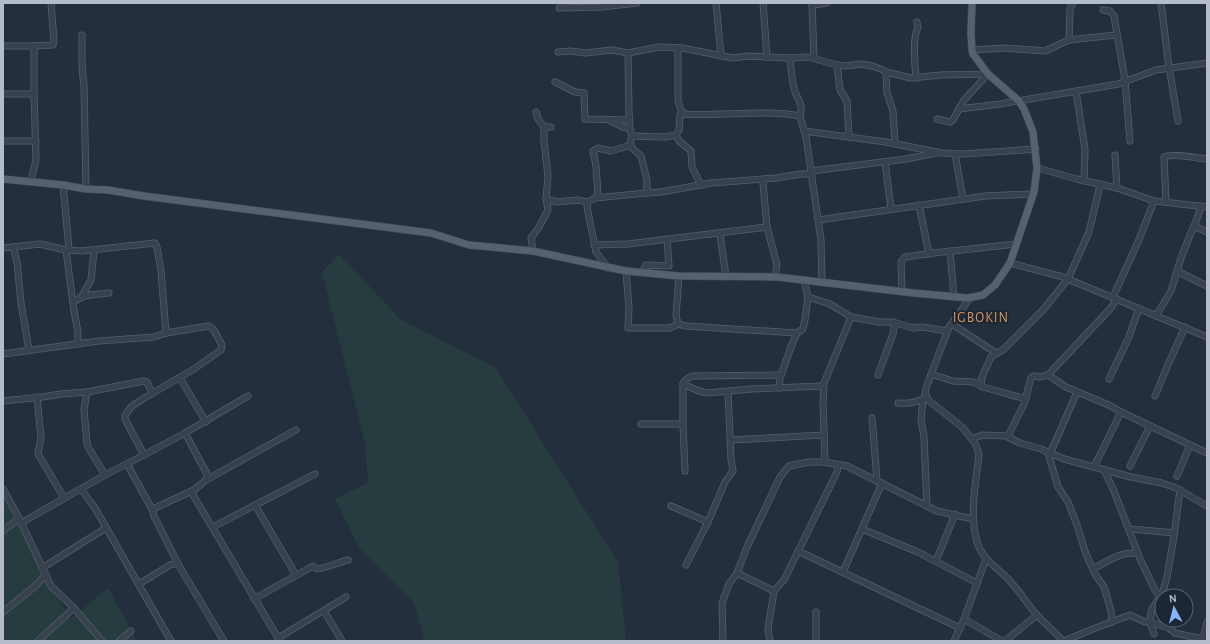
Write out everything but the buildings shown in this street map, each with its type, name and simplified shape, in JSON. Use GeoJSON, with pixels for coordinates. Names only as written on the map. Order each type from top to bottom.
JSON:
{"type":"FeatureCollection","features":[{"type":"Feature","properties":{"kind":"main road"},"geometry":{"type":"LineString","coordinates":[[3,179],[31,181],[86,189],[108,190],[431,233],[469,245],[533,251],[626,271],[679,276],[774,277],[902,292],[970,298],[983,295],[989,291],[1010,263],[1033,194],[1037,168],[1036,149],[1031,124],[1019,101],[988,74],[977,60],[972,50],[972,3]]}},
{"type":"Feature","properties":{"kind":"street"},"geometry":{"type":"LineString","coordinates":[[3,46],[53,45],[51,3]]}},
{"type":"Feature","properties":{"kind":"street"},"geometry":{"type":"LineString","coordinates":[[559,8],[602,7],[637,3]]}},
{"type":"Feature","properties":{"kind":"street"},"geometry":{"type":"LineString","coordinates":[[716,3],[721,56]]}},
{"type":"Feature","properties":{"kind":"street"},"geometry":{"type":"LineString","coordinates":[[763,3],[767,57]]}},
{"type":"Feature","properties":{"kind":"street"},"geometry":{"type":"LineString","coordinates":[[814,58],[812,4],[827,3]]}},
{"type":"Feature","properties":{"kind":"street"},"geometry":{"type":"LineString","coordinates":[[1069,40],[1070,9],[1073,3]]}},
{"type":"Feature","properties":{"kind":"street"},"geometry":{"type":"LineString","coordinates":[[1161,3],[1169,67],[1178,121]]}},
{"type":"Feature","properties":{"kind":"street"},"geometry":{"type":"LineString","coordinates":[[1103,10],[1109,11],[1113,14],[1125,80],[1130,141]]}},
{"type":"Feature","properties":{"kind":"street"},"geometry":{"type":"LineString","coordinates":[[916,78],[915,40],[916,31],[918,28],[917,22]]}},
{"type":"Feature","properties":{"kind":"street"},"geometry":{"type":"LineString","coordinates":[[82,35],[81,52],[84,85],[86,189]]}},
{"type":"Feature","properties":{"kind":"street"},"geometry":{"type":"LineString","coordinates":[[972,50],[1004,48],[1045,51],[1069,40],[1116,35]]}},
{"type":"Feature","properties":{"kind":"street"},"geometry":{"type":"LineString","coordinates":[[31,181],[36,160],[34,46]]}},
{"type":"Feature","properties":{"kind":"street"},"geometry":{"type":"LineString","coordinates":[[558,52],[571,51],[585,53],[612,50],[628,53],[659,47],[691,49],[737,59],[748,56],[790,58],[808,57],[837,65],[866,65],[876,67],[886,72],[916,78],[941,75],[988,74]]}},
{"type":"Feature","properties":{"kind":"street"},"geometry":{"type":"LineString","coordinates":[[678,48],[678,100],[680,108],[684,114]]}},
{"type":"Feature","properties":{"kind":"street"},"geometry":{"type":"LineString","coordinates":[[628,53],[629,120],[631,133],[630,143],[632,148],[641,156],[647,182],[647,193]]}},
{"type":"Feature","properties":{"kind":"street"},"geometry":{"type":"LineString","coordinates":[[790,58],[796,94],[800,102],[800,116],[806,137],[818,220],[821,247],[822,282]]}},
{"type":"Feature","properties":{"kind":"street"},"geometry":{"type":"LineString","coordinates":[[959,109],[1000,104],[1118,84],[1151,71],[1169,67],[1207,63]]}},
{"type":"Feature","properties":{"kind":"street"},"geometry":{"type":"LineString","coordinates":[[837,65],[840,90],[847,101],[849,137]]}},
{"type":"Feature","properties":{"kind":"street"},"geometry":{"type":"LineString","coordinates":[[886,72],[886,93],[893,111],[895,144]]}},
{"type":"Feature","properties":{"kind":"street"},"geometry":{"type":"LineString","coordinates":[[938,119],[950,122],[953,120],[964,100],[988,74]]}},
{"type":"Feature","properties":{"kind":"street"},"geometry":{"type":"LineString","coordinates":[[555,82],[575,92],[584,93],[584,119],[629,120]]}},
{"type":"Feature","properties":{"kind":"street"},"geometry":{"type":"LineString","coordinates":[[1076,91],[1080,124],[1086,149],[1084,181]]}},
{"type":"Feature","properties":{"kind":"street"},"geometry":{"type":"LineString","coordinates":[[3,94],[34,94]]}},
{"type":"Feature","properties":{"kind":"street"},"geometry":{"type":"LineString","coordinates":[[533,251],[531,238],[540,227],[547,211],[546,199],[548,176],[544,145],[544,127],[538,119],[536,112]]}},
{"type":"Feature","properties":{"kind":"street"},"geometry":{"type":"LineString","coordinates":[[631,133],[665,137],[676,135],[679,130],[680,115],[684,114],[789,114],[800,116]]}},
{"type":"Feature","properties":{"kind":"street"},"geometry":{"type":"LineString","coordinates":[[609,120],[628,128],[631,133]]}},
{"type":"Feature","properties":{"kind":"street"},"geometry":{"type":"LineString","coordinates":[[544,127],[551,127]]}},
{"type":"Feature","properties":{"kind":"street"},"geometry":{"type":"LineString","coordinates":[[804,131],[955,154],[1036,149]]}},
{"type":"Feature","properties":{"kind":"street"},"geometry":{"type":"LineString","coordinates":[[676,135],[679,141],[691,151],[692,167],[701,185]]}},
{"type":"Feature","properties":{"kind":"street"},"geometry":{"type":"LineString","coordinates":[[3,141],[36,141]]}},
{"type":"Feature","properties":{"kind":"street"},"geometry":{"type":"LineString","coordinates":[[595,198],[598,195],[598,188],[593,150],[598,148],[611,151],[631,145]]}},
{"type":"Feature","properties":{"kind":"street"},"geometry":{"type":"LineString","coordinates":[[546,199],[557,202],[577,200],[588,202],[595,198],[662,192],[701,185],[762,180],[906,159],[938,152]]}},
{"type":"Feature","properties":{"kind":"street"},"geometry":{"type":"LineString","coordinates":[[955,154],[963,199]]}},
{"type":"Feature","properties":{"kind":"street"},"geometry":{"type":"LineString","coordinates":[[1115,155],[1117,188]]}},
{"type":"Feature","properties":{"kind":"street"},"geometry":{"type":"LineString","coordinates":[[1166,202],[1164,157],[1172,156],[1207,159]]}},
{"type":"Feature","properties":{"kind":"street"},"geometry":{"type":"LineString","coordinates":[[885,162],[891,209]]}},
{"type":"Feature","properties":{"kind":"street"},"geometry":{"type":"LineString","coordinates":[[1037,168],[1084,181],[1117,188],[1154,200],[1204,207],[1194,226],[1171,291],[1156,316]]}},
{"type":"Feature","properties":{"kind":"street"},"geometry":{"type":"LineString","coordinates":[[762,180],[767,227],[777,262],[774,277]]}},
{"type":"Feature","properties":{"kind":"street"},"geometry":{"type":"LineString","coordinates":[[63,185],[69,249],[66,250],[78,332],[78,344]]}},
{"type":"Feature","properties":{"kind":"street"},"geometry":{"type":"LineString","coordinates":[[981,386],[982,379],[991,357],[1004,349],[1043,310],[1068,279],[1089,232],[1100,185]]}},
{"type":"Feature","properties":{"kind":"street"},"geometry":{"type":"LineString","coordinates":[[818,220],[985,196],[1033,194]]}},
{"type":"Feature","properties":{"kind":"street"},"geometry":{"type":"LineString","coordinates":[[1048,376],[1110,309],[1154,200]]}},
{"type":"Feature","properties":{"kind":"street"},"geometry":{"type":"LineString","coordinates":[[588,202],[588,217],[596,247],[608,268]]}},
{"type":"Feature","properties":{"kind":"street"},"geometry":{"type":"LineString","coordinates":[[919,205],[929,254]]}},
{"type":"Feature","properties":{"kind":"street"},"geometry":{"type":"LineString","coordinates":[[1194,226],[1207,232]]}},
{"type":"Feature","properties":{"kind":"street"},"geometry":{"type":"LineString","coordinates":[[596,247],[720,234],[767,227]]}},
{"type":"Feature","properties":{"kind":"street"},"geometry":{"type":"LineString","coordinates":[[720,234],[726,277]]}},
{"type":"Feature","properties":{"kind":"street"},"geometry":{"type":"LineString","coordinates":[[643,272],[646,265],[669,266],[667,239]]}},
{"type":"Feature","properties":{"kind":"street"},"geometry":{"type":"LineString","coordinates":[[3,248],[40,244],[66,250],[94,251],[155,244],[157,247],[161,271],[166,333]]}},
{"type":"Feature","properties":{"kind":"street"},"geometry":{"type":"LineString","coordinates":[[902,292],[902,260],[905,257],[1016,244]]}},
{"type":"Feature","properties":{"kind":"street"},"geometry":{"type":"LineString","coordinates":[[13,247],[17,262],[21,302],[29,350]]}},
{"type":"Feature","properties":{"kind":"street"},"geometry":{"type":"LineString","coordinates":[[73,302],[82,296],[91,280],[94,251]]}},
{"type":"Feature","properties":{"kind":"street"},"geometry":{"type":"LineString","coordinates":[[950,251],[954,297]]}},
{"type":"Feature","properties":{"kind":"street"},"geometry":{"type":"LineString","coordinates":[[1010,263],[1068,279],[1207,337]]}},
{"type":"Feature","properties":{"kind":"street"},"geometry":{"type":"LineString","coordinates":[[626,271],[629,308],[628,328],[670,328],[678,324],[686,326],[797,333]]}},
{"type":"Feature","properties":{"kind":"street"},"geometry":{"type":"LineString","coordinates":[[1177,271],[1207,286]]}},
{"type":"Feature","properties":{"kind":"street"},"geometry":{"type":"LineString","coordinates":[[678,324],[676,320],[676,310],[679,276]]}},
{"type":"Feature","properties":{"kind":"street"},"geometry":{"type":"LineString","coordinates":[[779,388],[781,375],[797,333],[800,332],[804,326],[808,298],[804,281]]}},
{"type":"Feature","properties":{"kind":"street"},"geometry":{"type":"LineString","coordinates":[[82,296],[110,293]]}},
{"type":"Feature","properties":{"kind":"street"},"geometry":{"type":"LineString","coordinates":[[808,298],[830,304],[851,317],[895,323],[913,328],[922,327],[947,331]]}},
{"type":"Feature","properties":{"kind":"street"},"geometry":{"type":"LineString","coordinates":[[928,506],[924,437],[921,420],[926,388],[947,331],[970,298]]}},
{"type":"Feature","properties":{"kind":"street"},"geometry":{"type":"LineString","coordinates":[[1109,379],[1129,337],[1139,308]]}},
{"type":"Feature","properties":{"kind":"street"},"geometry":{"type":"LineString","coordinates":[[825,460],[823,386],[851,317]]}},
{"type":"Feature","properties":{"kind":"street"},"geometry":{"type":"LineString","coordinates":[[878,375],[893,334],[895,323]]}},
{"type":"Feature","properties":{"kind":"street"},"geometry":{"type":"LineString","coordinates":[[952,324],[996,353]]}},
{"type":"Feature","properties":{"kind":"street"},"geometry":{"type":"LineString","coordinates":[[3,354],[99,341],[154,337],[166,333],[209,326],[214,330],[222,345],[220,350],[215,355],[180,378],[132,406],[124,417],[144,455]]}},
{"type":"Feature","properties":{"kind":"street"},"geometry":{"type":"LineString","coordinates":[[1156,396],[1185,327]]}},
{"type":"Feature","properties":{"kind":"street"},"geometry":{"type":"LineString","coordinates":[[931,374],[953,381],[974,382],[982,379]]}},
{"type":"Feature","properties":{"kind":"street"},"geometry":{"type":"LineString","coordinates":[[685,471],[683,384],[688,377],[781,375]]}},
{"type":"Feature","properties":{"kind":"street"},"geometry":{"type":"LineString","coordinates":[[1008,436],[1026,399],[1029,381],[1032,377],[1048,376],[1077,392],[1111,406],[1207,452]]}},
{"type":"Feature","properties":{"kind":"street"},"geometry":{"type":"LineString","coordinates":[[180,378],[206,422]]}},
{"type":"Feature","properties":{"kind":"street"},"geometry":{"type":"LineString","coordinates":[[3,401],[87,392],[144,381],[147,382],[152,393]]}},
{"type":"Feature","properties":{"kind":"street"},"geometry":{"type":"LineString","coordinates":[[974,382],[981,386],[1026,399]]}},
{"type":"Feature","properties":{"kind":"street"},"geometry":{"type":"LineString","coordinates":[[683,384],[707,394],[823,386]]}},
{"type":"Feature","properties":{"kind":"street"},"geometry":{"type":"LineString","coordinates":[[87,392],[84,410],[88,447],[105,475]]}},
{"type":"Feature","properties":{"kind":"street"},"geometry":{"type":"LineString","coordinates":[[686,565],[708,522],[725,482],[732,473],[728,392]]}},
{"type":"Feature","properties":{"kind":"street"},"geometry":{"type":"LineString","coordinates":[[1077,392],[1049,453],[1058,487],[1068,502],[1086,554],[1104,587],[1111,611],[1112,622]]}},
{"type":"Feature","properties":{"kind":"street"},"geometry":{"type":"LineString","coordinates":[[3,531],[206,422],[248,396]]}},
{"type":"Feature","properties":{"kind":"street"},"geometry":{"type":"LineString","coordinates":[[37,397],[41,434],[38,456],[64,498]]}},
{"type":"Feature","properties":{"kind":"street"},"geometry":{"type":"LineString","coordinates":[[898,403],[907,404],[924,398],[928,400],[962,427],[977,446],[979,454],[973,502],[973,519],[980,550],[986,559],[1007,578],[1037,615],[1064,641],[1130,615],[1140,620],[1169,628],[1175,633],[1193,638],[1204,639],[1207,622]]}},
{"type":"Feature","properties":{"kind":"street"},"geometry":{"type":"LineString","coordinates":[[1094,467],[1121,412]]}},
{"type":"Feature","properties":{"kind":"street"},"geometry":{"type":"LineString","coordinates":[[843,572],[880,481],[872,418]]}},
{"type":"Feature","properties":{"kind":"street"},"geometry":{"type":"LineString","coordinates":[[641,424],[683,424]]}},
{"type":"Feature","properties":{"kind":"street"},"geometry":{"type":"LineString","coordinates":[[1130,466],[1150,426]]}},
{"type":"Feature","properties":{"kind":"street"},"geometry":{"type":"LineString","coordinates":[[153,511],[155,508],[194,490],[206,480],[296,430]]}},
{"type":"Feature","properties":{"kind":"street"},"geometry":{"type":"LineString","coordinates":[[185,433],[207,474],[206,480]]}},
{"type":"Feature","properties":{"kind":"street"},"geometry":{"type":"LineString","coordinates":[[731,440],[824,435]]}},
{"type":"Feature","properties":{"kind":"street"},"geometry":{"type":"LineString","coordinates":[[972,439],[982,435],[1008,436],[1020,443],[1064,459],[1162,483],[1180,490],[1207,506]]}},
{"type":"Feature","properties":{"kind":"street"},"geometry":{"type":"LineString","coordinates":[[1177,476],[1190,445]]}},
{"type":"Feature","properties":{"kind":"street"},"geometry":{"type":"LineString","coordinates":[[723,641],[722,603],[729,584],[736,574],[777,483],[786,469],[790,466],[809,462],[823,462],[850,467],[937,511],[973,519]]}},
{"type":"Feature","properties":{"kind":"street"},"geometry":{"type":"LineString","coordinates":[[127,464],[153,511],[154,516],[178,564],[224,641]]}},
{"type":"Feature","properties":{"kind":"street"},"geometry":{"type":"LineString","coordinates":[[770,641],[768,630],[774,590],[779,587],[784,580],[838,465]]}},
{"type":"Feature","properties":{"kind":"street"},"geometry":{"type":"LineString","coordinates":[[1104,470],[1114,491],[1137,552],[1154,588]]}},
{"type":"Feature","properties":{"kind":"street"},"geometry":{"type":"LineString","coordinates":[[212,527],[315,474]]}},
{"type":"Feature","properties":{"kind":"street"},"geometry":{"type":"LineString","coordinates":[[3,489],[42,568],[56,591],[74,608],[102,641]]}},
{"type":"Feature","properties":{"kind":"street"},"geometry":{"type":"LineString","coordinates":[[81,489],[95,508],[171,641]]}},
{"type":"Feature","properties":{"kind":"street"},"geometry":{"type":"LineString","coordinates":[[194,490],[193,495],[279,640],[346,598]]}},
{"type":"Feature","properties":{"kind":"street"},"geometry":{"type":"LineString","coordinates":[[1163,588],[1167,577],[1180,490]]}},
{"type":"Feature","properties":{"kind":"street"},"geometry":{"type":"LineString","coordinates":[[255,505],[296,575]]}},
{"type":"Feature","properties":{"kind":"street"},"geometry":{"type":"LineString","coordinates":[[671,506],[708,522]]}},
{"type":"Feature","properties":{"kind":"street"},"geometry":{"type":"LineString","coordinates":[[936,561],[955,514]]}},
{"type":"Feature","properties":{"kind":"street"},"geometry":{"type":"LineString","coordinates":[[42,568],[106,528]]}},
{"type":"Feature","properties":{"kind":"street"},"geometry":{"type":"LineString","coordinates":[[862,528],[918,552],[977,583]]}},
{"type":"Feature","properties":{"kind":"street"},"geometry":{"type":"LineString","coordinates":[[1129,529],[1174,534]]}},
{"type":"Feature","properties":{"kind":"street"},"geometry":{"type":"LineString","coordinates":[[798,551],[960,628]]}},
{"type":"Feature","properties":{"kind":"street"},"geometry":{"type":"LineString","coordinates":[[1093,569],[1125,554],[1137,552]]}},
{"type":"Feature","properties":{"kind":"street"},"geometry":{"type":"LineString","coordinates":[[954,641],[964,619],[986,559]]}},
{"type":"Feature","properties":{"kind":"street"},"geometry":{"type":"LineString","coordinates":[[254,599],[313,566],[320,570],[348,560]]}},
{"type":"Feature","properties":{"kind":"street"},"geometry":{"type":"LineString","coordinates":[[1090,562],[1104,563]]}},
{"type":"Feature","properties":{"kind":"street"},"geometry":{"type":"LineString","coordinates":[[139,584],[170,565],[178,564]]}},
{"type":"Feature","properties":{"kind":"street"},"geometry":{"type":"LineString","coordinates":[[736,574],[774,590]]}},
{"type":"Feature","properties":{"kind":"street"},"geometry":{"type":"LineString","coordinates":[[3,612],[34,587],[46,575]]}},
{"type":"Feature","properties":{"kind":"street"},"geometry":{"type":"LineString","coordinates":[[1154,606],[1150,622],[1154,634]]}},
{"type":"Feature","properties":{"kind":"street"},"geometry":{"type":"LineString","coordinates":[[38,641],[74,608]]}},
{"type":"Feature","properties":{"kind":"street"},"geometry":{"type":"LineString","coordinates":[[324,611],[342,641]]}},
{"type":"Feature","properties":{"kind":"street"},"geometry":{"type":"LineString","coordinates":[[816,612],[816,641]]}},
{"type":"Feature","properties":{"kind":"street"},"geometry":{"type":"LineString","coordinates":[[1005,641],[1037,615]]}},
{"type":"Feature","properties":{"kind":"street"},"geometry":{"type":"LineString","coordinates":[[964,619],[1002,641]]}},
{"type":"Feature","properties":{"kind":"street"},"geometry":{"type":"LineString","coordinates":[[120,641],[131,631]]}},
{"type":"Feature","properties":{"kind":"green space"},"geometry":{"type":"Polygon","coordinates":[[[339,254],[400,319],[495,367],[618,562],[626,641],[425,641],[414,603],[359,548],[335,499],[368,483],[365,443],[322,272],[339,254]]]}},
{"type":"Feature","properties":{"kind":"green space"},"geometry":{"type":"Polygon","coordinates":[[[3,496],[70,619],[108,588],[137,641],[3,641],[3,496]]]}},
{"type":"Feature","properties":{"kind":"district","name":"IGBOKIN"},"geometry":{"type":"Point","coordinates":[981,317]}}]}
